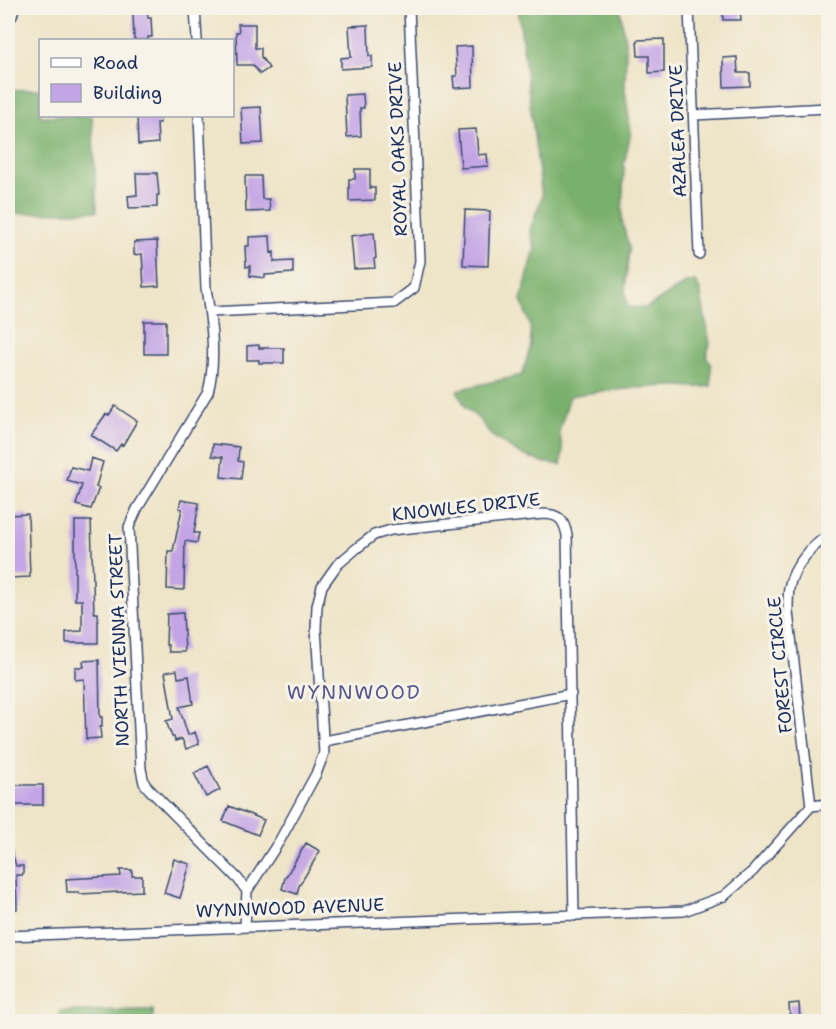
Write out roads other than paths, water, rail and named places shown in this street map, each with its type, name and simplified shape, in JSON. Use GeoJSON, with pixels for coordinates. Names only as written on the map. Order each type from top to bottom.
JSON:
{"type":"FeatureCollection","features":[{"type":"Feature","properties":{"kind":"street"},"geometry":{"type":"LineString","coordinates":[[8,21],[14,8]]}},
{"type":"Feature","properties":{"kind":"street"},"geometry":{"type":"LineString","coordinates":[[195,8],[196,39]]}},
{"type":"Feature","properties":{"kind":"street","name":"ROYAL OAKS DRIVE"},"geometry":{"type":"LineString","coordinates":[[210,312],[394,303],[414,288],[420,261],[409,8]]}},
{"type":"Feature","properties":{"kind":"street","name":"AZALEA DRIVE"},"geometry":{"type":"LineString","coordinates":[[689,8],[699,254]]}},
{"type":"Feature","properties":{"kind":"street"},"geometry":{"type":"LineString","coordinates":[[694,115],[828,108]]}},
{"type":"Feature","properties":{"kind":"street","name":"NORTH VIENNA STREET"},"geometry":{"type":"LineString","coordinates":[[199,117],[206,288],[210,312],[212,363],[208,392],[137,509],[129,527],[141,769],[144,783],[149,789],[238,879],[247,891]]}},
{"type":"Feature","properties":{"kind":"street","name":"KNOWLES DRIVE"},"geometry":{"type":"LineString","coordinates":[[245,926],[247,891],[280,840],[316,774],[324,753],[316,628],[317,606],[322,586],[337,565],[374,535],[391,530],[543,514],[553,514],[559,519],[565,526],[567,535],[573,916]]}},
{"type":"Feature","properties":{"kind":"street","name":"FOREST CIRCLE"},"geometry":{"type":"LineString","coordinates":[[811,806],[788,612],[789,586],[799,565],[816,543],[828,536]]}},
{"type":"Feature","properties":{"kind":"street"},"geometry":{"type":"LineString","coordinates":[[324,741],[571,694]]}},
{"type":"Feature","properties":{"kind":"street"},"geometry":{"type":"LineString","coordinates":[[573,916],[684,911],[724,896],[753,871],[811,806],[828,804]]}},
{"type":"Feature","properties":{"kind":"street","name":"WYNNWOOD AVENUE"},"geometry":{"type":"LineString","coordinates":[[8,936],[573,916]]}},
{"type":"Feature","properties":{"kind":"district","name":"WYNNWOOD"},"geometry":{"type":"Point","coordinates":[354,692]}}]}
